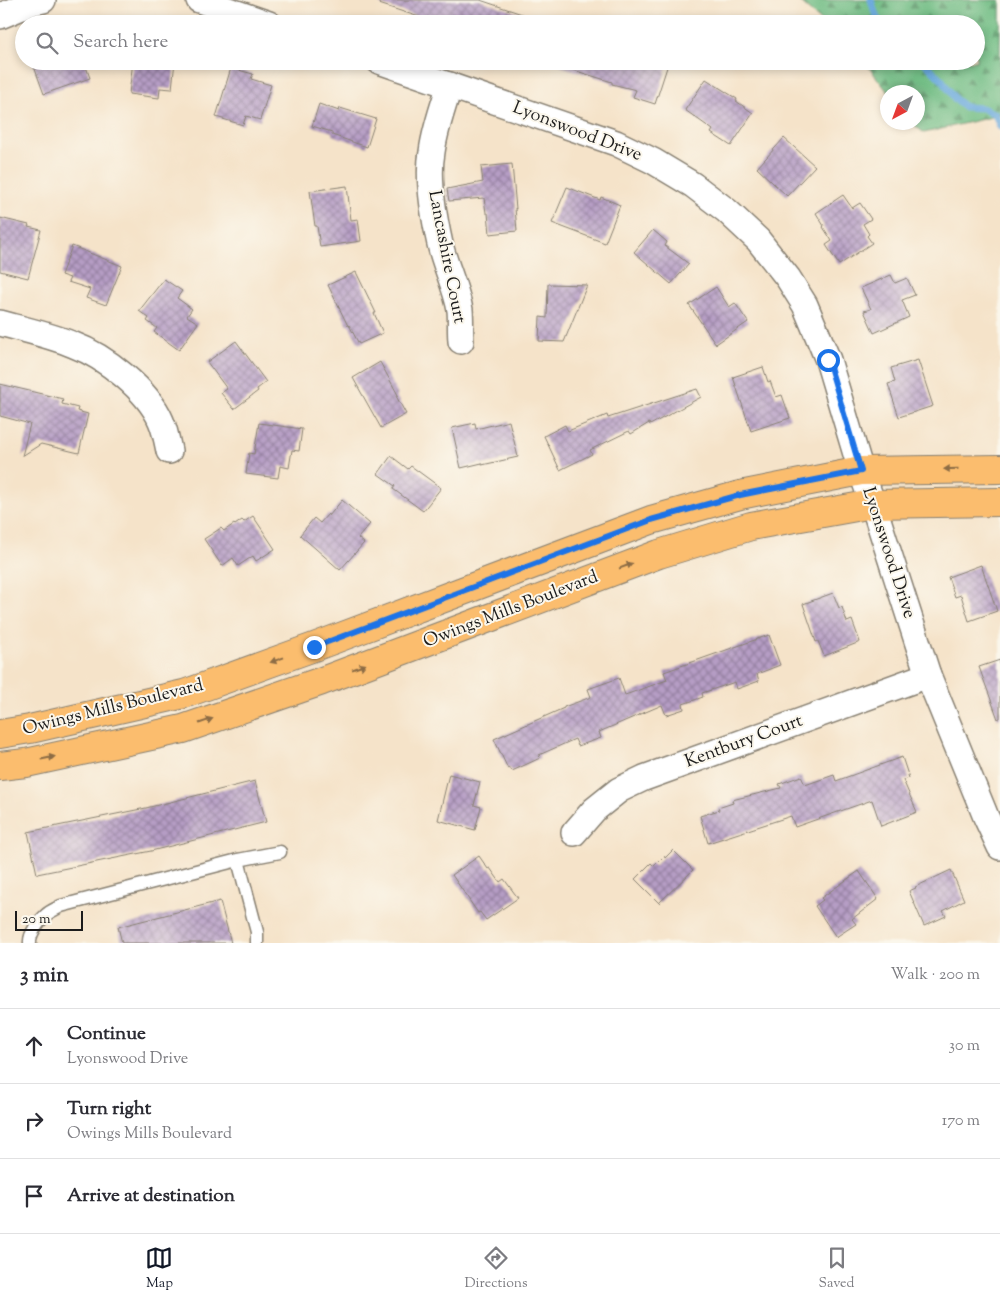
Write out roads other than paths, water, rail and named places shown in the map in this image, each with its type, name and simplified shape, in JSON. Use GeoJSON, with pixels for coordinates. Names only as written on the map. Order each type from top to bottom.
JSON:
{"type":"FeatureCollection","features":[{"type":"Feature","properties":{"kind":"main road","name":"Owings Mills Boulevard"},"geometry":{"type":"LineString","coordinates":[[0,734],[184,694],[323,644],[651,520],[740,495],[861,471],[1000,469]]}},
{"type":"Feature","properties":{"kind":"main road","name":"Owings Mills Boulevard"},"geometry":{"type":"LineString","coordinates":[[0,766],[26,763],[183,729],[322,681],[660,554],[751,526],[873,504],[1000,502]]}},
{"type":"Feature","properties":{"kind":"street"},"geometry":{"type":"LineString","coordinates":[[0,16],[43,0]]}},
{"type":"Feature","properties":{"kind":"street"},"geometry":{"type":"LineString","coordinates":[[199,0],[243,15]]}},
{"type":"Feature","properties":{"kind":"street","name":"Lyonswood Drive"},"geometry":{"type":"LineString","coordinates":[[406,70],[616,143],[653,161],[693,185],[727,211],[758,240],[788,278],[805,306],[828,360],[861,471],[928,675],[1000,847]]}},
{"type":"Feature","properties":{"kind":"street","name":"Lancashire Court"},"geometry":{"type":"LineString","coordinates":[[450,85],[435,133],[431,155],[431,182],[434,211],[441,246],[460,311],[460,341]]}},
{"type":"Feature","properties":{"kind":"street"},"geometry":{"type":"LineString","coordinates":[[0,323],[75,345],[101,359],[127,377],[148,399],[161,421],[169,451]]}},
{"type":"Feature","properties":{"kind":"street","name":"Kentbury Court"},"geometry":{"type":"LineString","coordinates":[[574,833],[594,810],[619,790],[644,778],[928,675]]}},
{"type":"Feature","properties":{"kind":"lane"},"geometry":{"type":"LineString","coordinates":[[30,943],[29,939],[36,926],[46,915],[61,906],[238,860],[280,852]]}},
{"type":"Feature","properties":{"kind":"lane"},"geometry":{"type":"LineString","coordinates":[[238,860],[257,932],[257,943]]}},
{"type":"Feature","properties":{"kind":"waterway"},"geometry":{"type":"LineString","coordinates":[[871,0],[876,15]]}},
{"type":"Feature","properties":{"kind":"waterway"},"geometry":{"type":"LineString","coordinates":[[932,70],[942,80],[955,99],[965,107],[982,108],[995,114],[1000,127]]}}]}
